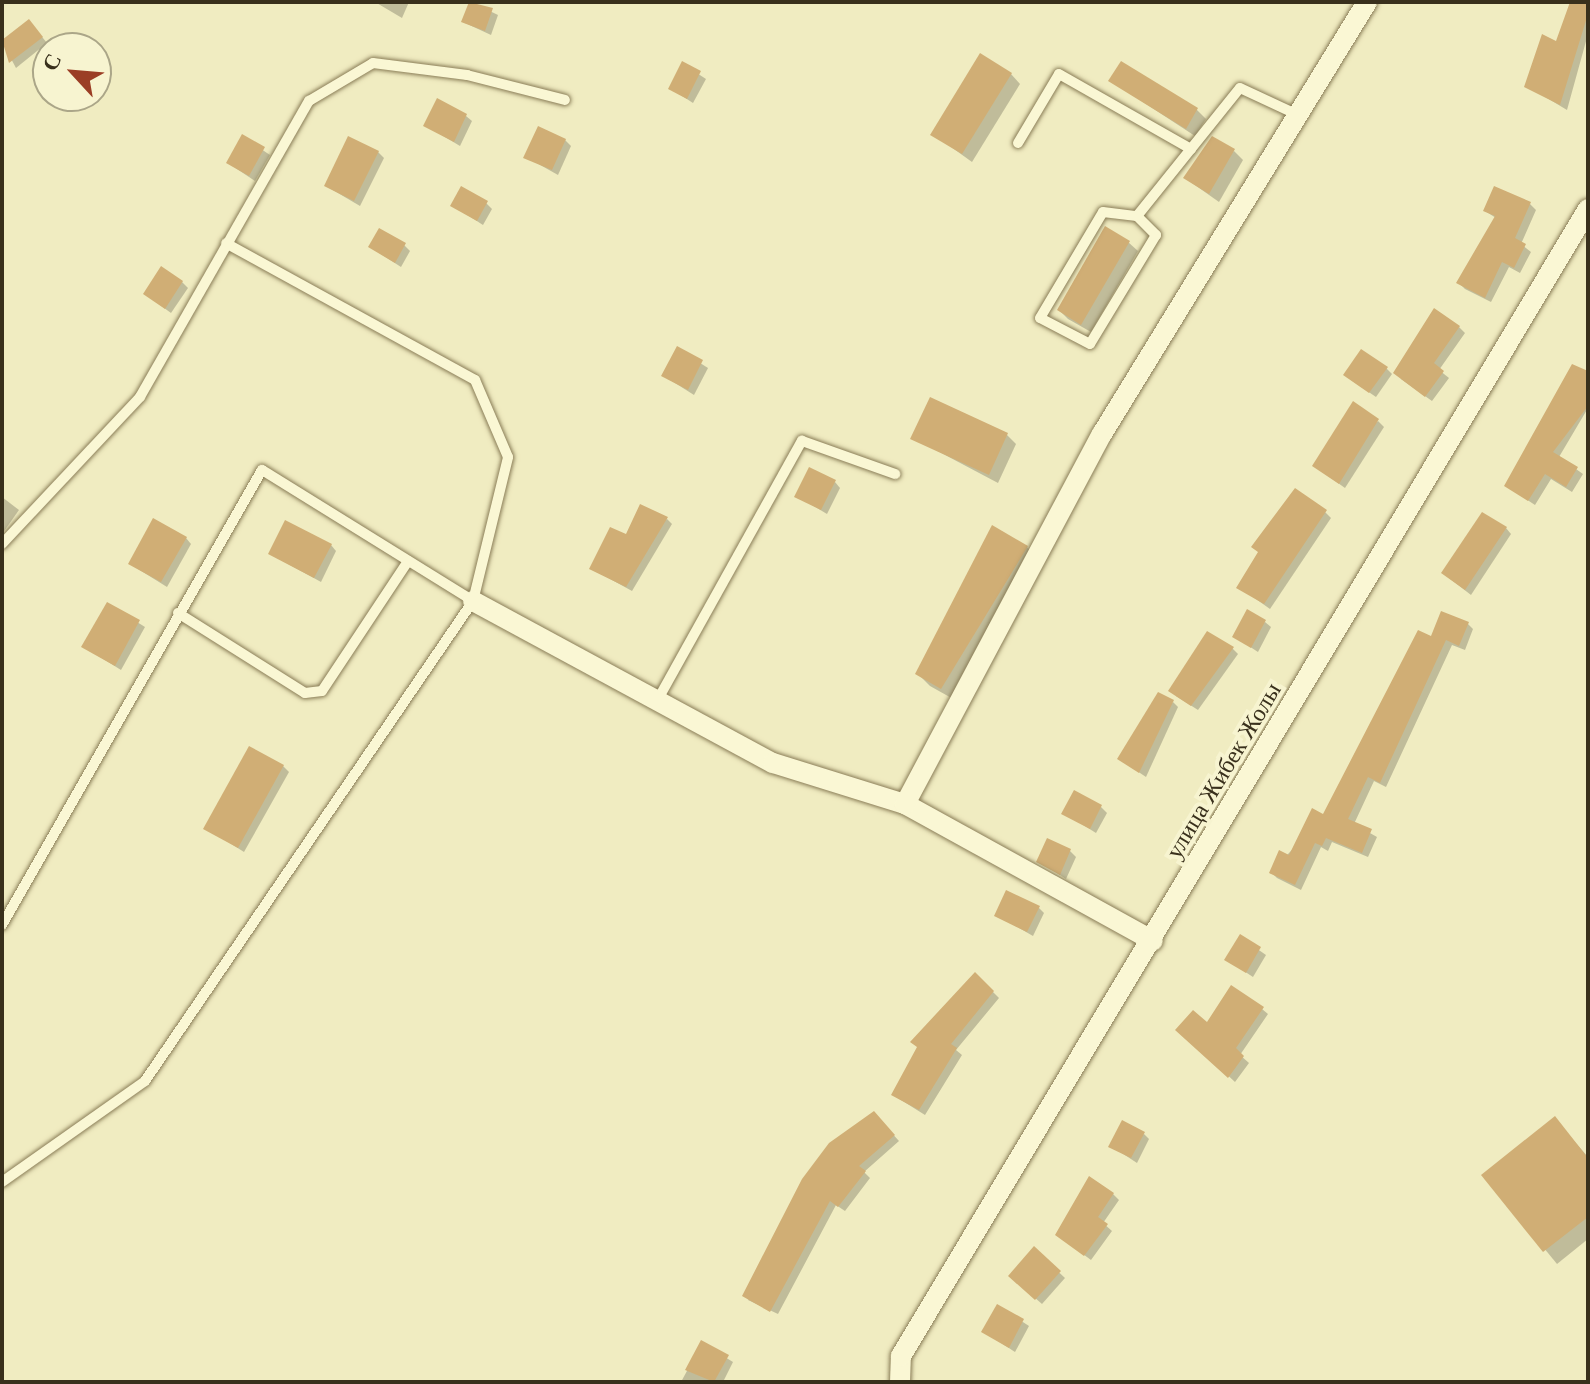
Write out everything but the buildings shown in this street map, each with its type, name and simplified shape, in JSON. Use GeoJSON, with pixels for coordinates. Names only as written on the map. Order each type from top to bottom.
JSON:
{"type":"FeatureCollection","features":[{"type":"Feature","properties":{"kind":"street"},"geometry":{"type":"LineString","coordinates":[[905,804],[1102,434],[1367,2]]}},
{"type":"Feature","properties":{"kind":"street","name":"улица Жибек Жолы"},"geometry":{"type":"LineString","coordinates":[[900,1382],[901,1356],[1153,941],[1588,209]]}},
{"type":"Feature","properties":{"kind":"street"},"geometry":{"type":"LineString","coordinates":[[473,601],[773,763],[905,804],[1153,941]]}},
{"type":"Feature","properties":{"kind":"lane"},"geometry":{"type":"LineString","coordinates":[[2,544],[140,397],[309,101],[373,63],[467,75],[565,100]]}},
{"type":"Feature","properties":{"kind":"lane"},"geometry":{"type":"LineString","coordinates":[[1018,143],[1059,74],[1191,149]]}},
{"type":"Feature","properties":{"kind":"lane"},"geometry":{"type":"LineString","coordinates":[[1137,216],[1240,88],[1298,115]]}},
{"type":"Feature","properties":{"kind":"lane"},"geometry":{"type":"LineString","coordinates":[[1103,212],[1137,216],[1156,235],[1090,344],[1040,318],[1103,212]]}},
{"type":"Feature","properties":{"kind":"lane"},"geometry":{"type":"LineString","coordinates":[[2,1182],[145,1081],[473,601],[508,457],[475,380],[226,243]]}},
{"type":"Feature","properties":{"kind":"lane"},"geometry":{"type":"LineString","coordinates":[[657,701],[802,441],[895,474]]}},
{"type":"Feature","properties":{"kind":"lane"},"geometry":{"type":"LineString","coordinates":[[2,925],[262,470],[473,601]]}},
{"type":"Feature","properties":{"kind":"lane"},"geometry":{"type":"LineString","coordinates":[[178,613],[305,693],[322,691],[408,561]]}}]}
